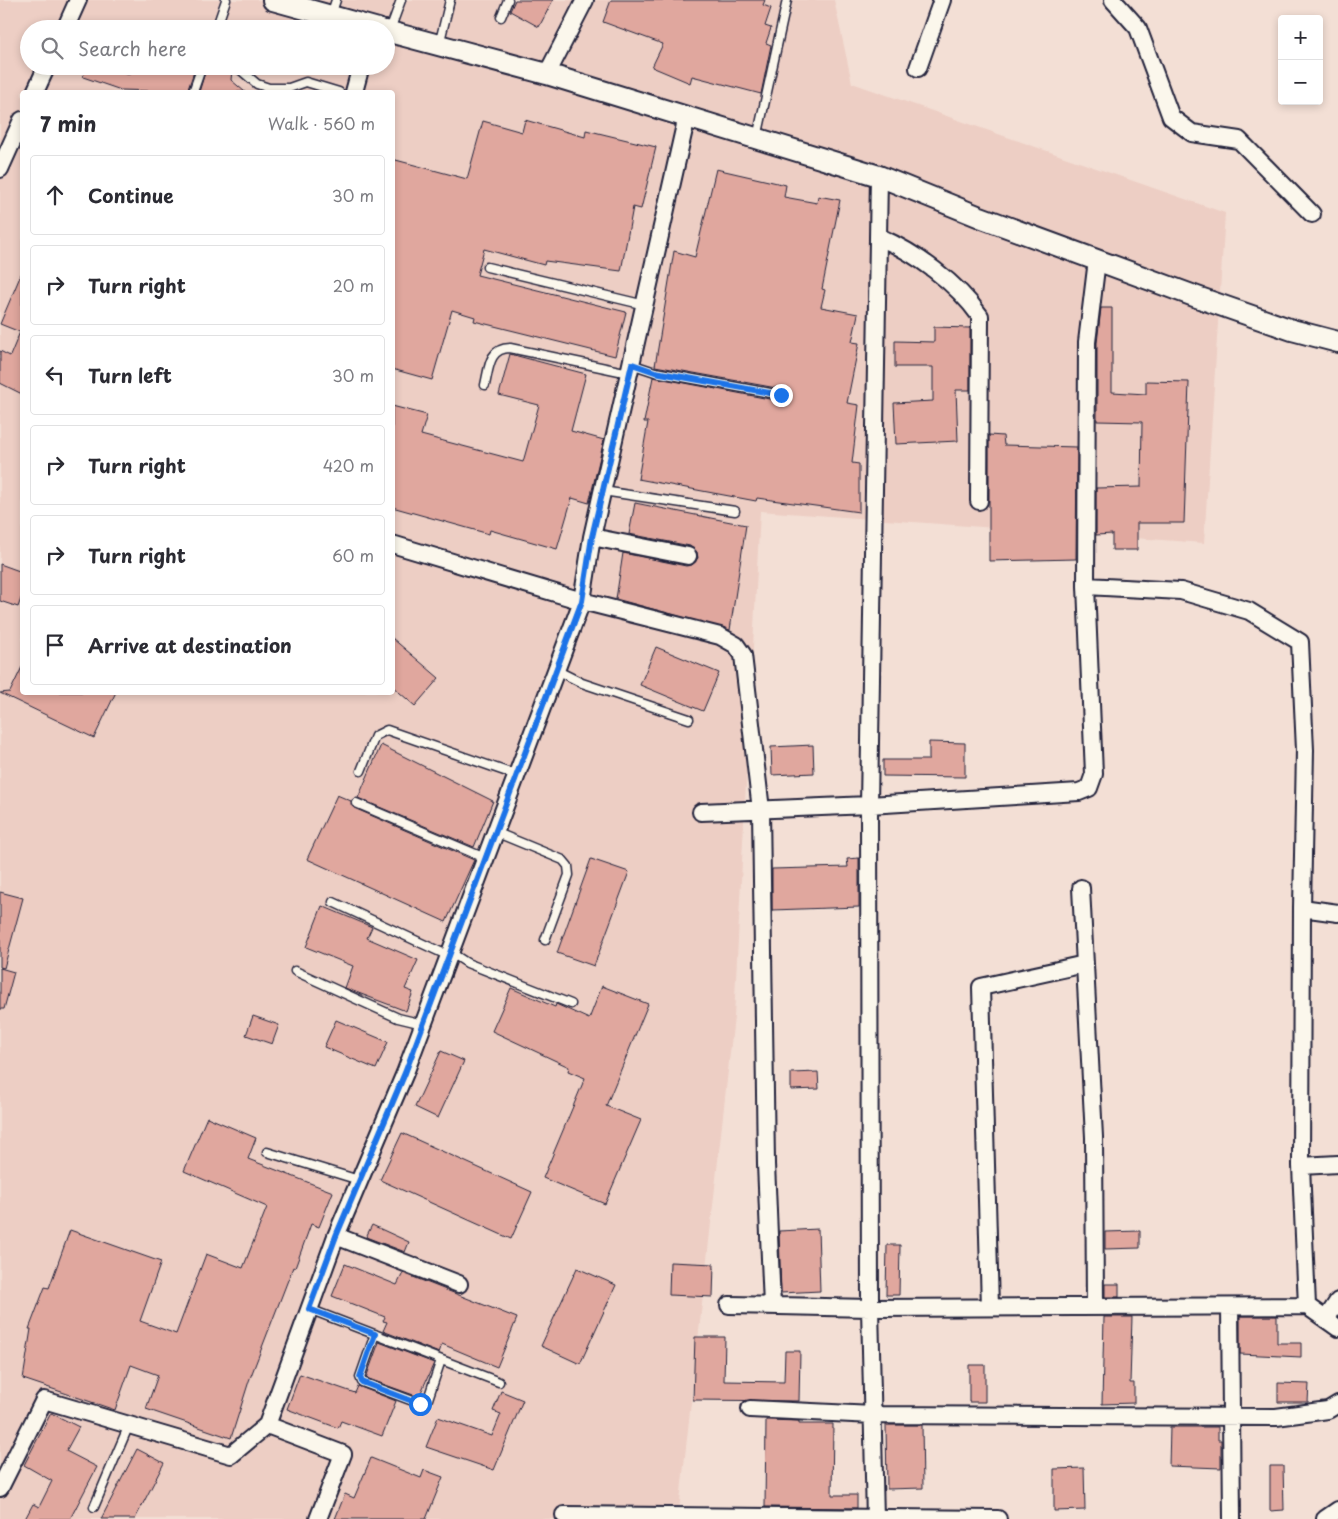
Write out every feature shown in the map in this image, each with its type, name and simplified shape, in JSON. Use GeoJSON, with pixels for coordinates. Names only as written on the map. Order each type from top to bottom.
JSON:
{"type":"FeatureCollection","features":[{"type":"Feature","properties":{"kind":"street"},"geometry":{"type":"LineString","coordinates":[[69,20],[78,0]]}},
{"type":"Feature","properties":{"kind":"street"},"geometry":{"type":"LineString","coordinates":[[274,0],[334,8],[359,20]]}},
{"type":"Feature","properties":{"kind":"street"},"geometry":{"type":"LineString","coordinates":[[547,74],[585,0]]}},
{"type":"Feature","properties":{"kind":"street"},"geometry":{"type":"LineString","coordinates":[[918,68],[942,0]]}},
{"type":"Feature","properties":{"kind":"street"},"geometry":{"type":"LineString","coordinates":[[1113,0],[1138,28],[1171,117],[1192,133],[1239,140],[1312,214]]}},
{"type":"Feature","properties":{"kind":"street"},"geometry":{"type":"LineString","coordinates":[[395,34],[547,74],[879,176],[980,217],[1097,260],[1292,330],[1338,342]]}},
{"type":"Feature","properties":{"kind":"street"},"geometry":{"type":"LineString","coordinates":[[36,90],[43,75]]}},
{"type":"Feature","properties":{"kind":"street"},"geometry":{"type":"LineString","coordinates":[[355,90],[359,75]]}},
{"type":"Feature","properties":{"kind":"street"},"geometry":{"type":"LineString","coordinates":[[0,1488],[44,1400],[231,1455],[268,1425],[336,1236],[423,1024],[582,601],[592,537],[687,116]]}},
{"type":"Feature","properties":{"kind":"street"},"geometry":{"type":"LineString","coordinates":[[0,169],[20,124]]}},
{"type":"Feature","properties":{"kind":"street"},"geometry":{"type":"LineString","coordinates":[[875,1518],[870,1308],[869,805],[879,176]]}},
{"type":"Feature","properties":{"kind":"street"},"geometry":{"type":"LineString","coordinates":[[879,237],[905,248],[933,269],[972,305],[980,316],[979,501]]}},
{"type":"Feature","properties":{"kind":"street"},"geometry":{"type":"LineString","coordinates":[[701,812],[869,805],[1079,792],[1089,788],[1094,774],[1086,586],[1088,342],[1097,260]]}},
{"type":"Feature","properties":{"kind":"street"},"geometry":{"type":"LineString","coordinates":[[592,537],[688,556]]}},
{"type":"Feature","properties":{"kind":"street"},"geometry":{"type":"LineString","coordinates":[[395,545],[582,601],[720,636],[736,646],[743,655],[761,810],[766,1164],[772,1306]]}},
{"type":"Feature","properties":{"kind":"street"},"geometry":{"type":"LineString","coordinates":[[1086,586],[1181,590],[1249,611],[1300,642],[1305,750],[1301,1166],[1307,1306]]}},
{"type":"Feature","properties":{"kind":"street"},"geometry":{"type":"LineString","coordinates":[[1081,888],[1094,1137],[1094,1307]]}},
{"type":"Feature","properties":{"kind":"street"},"geometry":{"type":"LineString","coordinates":[[1302,908],[1338,913]]}},
{"type":"Feature","properties":{"kind":"street"},"geometry":{"type":"LineString","coordinates":[[990,1307],[981,987],[1085,964]]}},
{"type":"Feature","properties":{"kind":"street"},"geometry":{"type":"LineString","coordinates":[[1301,1166],[1338,1164]]}},
{"type":"Feature","properties":{"kind":"street"},"geometry":{"type":"LineString","coordinates":[[336,1236],[459,1284]]}},
{"type":"Feature","properties":{"kind":"street"},"geometry":{"type":"LineString","coordinates":[[729,1305],[870,1308],[1307,1306],[1332,1324],[1338,1301]]}},
{"type":"Feature","properties":{"kind":"street"},"geometry":{"type":"LineString","coordinates":[[1230,1307],[1232,1519]]}},
{"type":"Feature","properties":{"kind":"street"},"geometry":{"type":"LineString","coordinates":[[750,1409],[873,1416],[1276,1417],[1328,1410],[1338,1404]]}},
{"type":"Feature","properties":{"kind":"street"},"geometry":{"type":"LineString","coordinates":[[268,1425],[344,1454],[318,1519]]}},
{"type":"Feature","properties":{"kind":"street"},"geometry":{"type":"LineString","coordinates":[[1325,1519],[1338,1510]]}},
{"type":"Feature","properties":{"kind":"street"},"geometry":{"type":"LineString","coordinates":[[564,1515],[998,1519]]}},
{"type":"Feature","properties":{"kind":"lane"},"geometry":{"type":"LineString","coordinates":[[219,20],[226,0]]}},
{"type":"Feature","properties":{"kind":"lane"},"geometry":{"type":"LineString","coordinates":[[387,20],[401,0]]}},
{"type":"Feature","properties":{"kind":"lane"},"geometry":{"type":"LineString","coordinates":[[439,45],[450,0]]}},
{"type":"Feature","properties":{"kind":"lane"},"geometry":{"type":"LineString","coordinates":[[501,17],[508,0]]}},
{"type":"Feature","properties":{"kind":"lane"},"geometry":{"type":"LineString","coordinates":[[758,138],[787,0]]}},
{"type":"Feature","properties":{"kind":"lane"},"geometry":{"type":"LineString","coordinates":[[194,90],[199,75]]}},
{"type":"Feature","properties":{"kind":"lane"},"geometry":{"type":"LineString","coordinates":[[246,75],[257,84],[270,88],[289,88],[306,82],[332,90]]}},
{"type":"Feature","properties":{"kind":"lane"},"geometry":{"type":"LineString","coordinates":[[487,268],[645,305]]}},
{"type":"Feature","properties":{"kind":"lane"},"geometry":{"type":"LineString","coordinates":[[485,385],[492,356],[502,348],[510,348],[781,395]]}},
{"type":"Feature","properties":{"kind":"lane"},"geometry":{"type":"LineString","coordinates":[[603,492],[735,511]]}},
{"type":"Feature","properties":{"kind":"lane"},"geometry":{"type":"LineString","coordinates":[[556,670],[582,683],[689,719]]}},
{"type":"Feature","properties":{"kind":"lane"},"geometry":{"type":"LineString","coordinates":[[361,771],[375,736],[387,730],[516,775]]}},
{"type":"Feature","properties":{"kind":"lane"},"geometry":{"type":"LineString","coordinates":[[356,803],[485,858]]}},
{"type":"Feature","properties":{"kind":"lane"},"geometry":{"type":"LineString","coordinates":[[495,832],[563,860],[568,866],[569,875],[545,940]]}},
{"type":"Feature","properties":{"kind":"lane"},"geometry":{"type":"LineString","coordinates":[[332,902],[467,963],[571,1004]]}},
{"type":"Feature","properties":{"kind":"lane"},"geometry":{"type":"LineString","coordinates":[[296,971],[398,1018],[423,1024]]}},
{"type":"Feature","properties":{"kind":"lane"},"geometry":{"type":"LineString","coordinates":[[267,1152],[359,1180]]}},
{"type":"Feature","properties":{"kind":"lane"},"geometry":{"type":"LineString","coordinates":[[309,1309],[499,1382]]}},
{"type":"Feature","properties":{"kind":"lane"},"geometry":{"type":"LineString","coordinates":[[375,1334],[360,1377],[362,1382],[420,1404],[428,1399],[441,1360]]}},
{"type":"Feature","properties":{"kind":"lane"},"geometry":{"type":"LineString","coordinates":[[94,1507],[129,1425]]}},
{"type":"Feature","properties":{"kind":"shaded area"},"geometry":{"type":"Polygon","coordinates":[[[0,0],[834,0],[852,83],[1225,213],[1204,543],[760,511],[734,1017],[678,1519],[0,1519],[0,0]]]}},
{"type":"Feature","properties":{"kind":"building"},"geometry":{"type":"Polygon","coordinates":[[[515,0],[553,0],[539,27],[510,11],[515,0]]]}},
{"type":"Feature","properties":{"kind":"building"},"geometry":{"type":"Polygon","coordinates":[[[611,0],[765,0],[763,5],[771,8],[765,26],[771,28],[766,43],[771,45],[761,94],[692,76],[690,83],[652,67],[663,44],[603,22],[611,0]]]}},
{"type":"Feature","properties":{"kind":"building"},"geometry":{"type":"Polygon","coordinates":[[[84,75],[193,75],[188,90],[121,90],[83,77],[84,75]]]}},
{"type":"Feature","properties":{"kind":"building"},"geometry":{"type":"Polygon","coordinates":[[[204,75],[232,75],[231,80],[243,90],[200,90],[204,75]]]}},
{"type":"Feature","properties":{"kind":"building"},"geometry":{"type":"Polygon","coordinates":[[[525,120],[585,137],[586,130],[656,147],[641,209],[633,207],[621,271],[545,261],[544,265],[484,249],[477,275],[626,312],[615,356],[474,321],[475,317],[452,310],[432,380],[395,370],[395,160],[467,179],[483,121],[522,132],[525,120]]]}},
{"type":"Feature","properties":{"kind":"building"},"geometry":{"type":"Polygon","coordinates":[[[716,169],[786,185],[784,197],[817,203],[818,196],[840,200],[822,289],[825,290],[821,307],[858,314],[852,342],[859,343],[847,403],[859,405],[852,463],[859,464],[859,512],[757,498],[756,501],[638,479],[648,422],[644,422],[653,377],[780,401],[786,396],[782,389],[655,366],[674,251],[695,257],[716,169]]]}},
{"type":"Feature","properties":{"kind":"building"},"geometry":{"type":"Polygon","coordinates":[[[20,277],[20,332],[0,324],[20,277]]]}},
{"type":"Feature","properties":{"kind":"building"},"geometry":{"type":"Polygon","coordinates":[[[1101,308],[1112,308],[1112,392],[1146,394],[1146,381],[1189,382],[1184,523],[1137,523],[1137,550],[1112,550],[1112,534],[1096,535],[1096,488],[1141,487],[1142,422],[1097,421],[1097,343],[1101,308]]]}},
{"type":"Feature","properties":{"kind":"building"},"geometry":{"type":"Polygon","coordinates":[[[934,327],[970,328],[970,390],[956,390],[958,441],[896,444],[894,403],[933,401],[933,367],[895,367],[895,341],[934,342],[934,327]]]}},
{"type":"Feature","properties":{"kind":"building"},"geometry":{"type":"Polygon","coordinates":[[[20,332],[20,393],[0,383],[0,351],[10,356],[20,332]]]}},
{"type":"Feature","properties":{"kind":"building"},"geometry":{"type":"Polygon","coordinates":[[[510,354],[586,374],[571,431],[604,440],[589,503],[572,498],[557,549],[490,530],[489,534],[395,508],[395,407],[427,415],[421,435],[523,462],[539,405],[499,395],[510,354]]]}},
{"type":"Feature","properties":{"kind":"building"},"geometry":{"type":"Polygon","coordinates":[[[989,435],[1003,436],[1004,445],[1077,447],[1076,559],[989,561],[989,435]]]}},
{"type":"Feature","properties":{"kind":"building"},"geometry":{"type":"Polygon","coordinates":[[[635,503],[746,525],[730,630],[616,599],[623,553],[686,566],[692,565],[698,558],[697,552],[690,546],[629,534],[635,503]]]}},
{"type":"Feature","properties":{"kind":"building"},"geometry":{"type":"Polygon","coordinates":[[[0,564],[20,571],[20,602],[18,607],[0,601],[0,564]]]}},
{"type":"Feature","properties":{"kind":"building"},"geometry":{"type":"Polygon","coordinates":[[[395,641],[439,678],[415,706],[395,689],[395,641]]]}},
{"type":"Feature","properties":{"kind":"building"},"geometry":{"type":"Polygon","coordinates":[[[656,647],[719,673],[703,711],[640,685],[656,647]]]}},
{"type":"Feature","properties":{"kind":"building"},"geometry":{"type":"Polygon","coordinates":[[[20,671],[20,695],[115,695],[94,738],[0,693],[10,692],[20,671]]]}},
{"type":"Feature","properties":{"kind":"building"},"geometry":{"type":"Polygon","coordinates":[[[929,742],[965,743],[965,777],[883,776],[883,760],[929,760],[929,742]]]}},
{"type":"Feature","properties":{"kind":"building"},"geometry":{"type":"Polygon","coordinates":[[[381,745],[493,801],[474,847],[358,798],[381,745]]]}},
{"type":"Feature","properties":{"kind":"building"},"geometry":{"type":"Polygon","coordinates":[[[813,745],[814,773],[772,775],[771,747],[813,745]]]}},
{"type":"Feature","properties":{"kind":"building"},"geometry":{"type":"Polygon","coordinates":[[[337,795],[351,801],[354,808],[474,860],[446,922],[307,859],[337,795]]]}},
{"type":"Feature","properties":{"kind":"building"},"geometry":{"type":"Polygon","coordinates":[[[859,858],[859,907],[772,910],[772,869],[848,867],[847,859],[859,858]]]}},
{"type":"Feature","properties":{"kind":"building"},"geometry":{"type":"Polygon","coordinates":[[[591,859],[629,872],[594,966],[557,953],[591,859]]]}},
{"type":"Feature","properties":{"kind":"building"},"geometry":{"type":"Polygon","coordinates":[[[0,892],[23,898],[4,968],[0,967],[0,892]]]}},
{"type":"Feature","properties":{"kind":"building"},"geometry":{"type":"Polygon","coordinates":[[[322,906],[372,927],[367,938],[418,960],[405,989],[413,992],[406,1011],[345,988],[353,966],[306,947],[322,906]]]}},
{"type":"Feature","properties":{"kind":"building"},"geometry":{"type":"Polygon","coordinates":[[[0,968],[14,972],[4,1009],[0,1009],[0,968]]]}},
{"type":"Feature","properties":{"kind":"building"},"geometry":{"type":"Polygon","coordinates":[[[602,986],[648,1004],[606,1106],[641,1120],[605,1204],[543,1178],[585,1078],[568,1071],[569,1067],[492,1031],[511,988],[555,1007],[556,1004],[589,1019],[602,986]]]}},
{"type":"Feature","properties":{"kind":"building"},"geometry":{"type":"Polygon","coordinates":[[[253,1016],[279,1025],[272,1044],[246,1035],[253,1016]]]}},
{"type":"Feature","properties":{"kind":"building"},"geometry":{"type":"Polygon","coordinates":[[[336,1020],[388,1042],[376,1069],[324,1047],[336,1020]]]}},
{"type":"Feature","properties":{"kind":"building"},"geometry":{"type":"Polygon","coordinates":[[[441,1051],[464,1061],[438,1118],[415,1107],[441,1051]]]}},
{"type":"Feature","properties":{"kind":"building"},"geometry":{"type":"Polygon","coordinates":[[[818,1072],[819,1089],[791,1090],[791,1073],[818,1072]]]}},
{"type":"Feature","properties":{"kind":"building"},"geometry":{"type":"Polygon","coordinates":[[[207,1117],[256,1138],[248,1159],[333,1192],[319,1227],[311,1224],[295,1268],[293,1267],[249,1381],[231,1438],[146,1409],[158,1375],[131,1365],[115,1410],[23,1379],[31,1329],[29,1329],[45,1287],[49,1288],[70,1230],[161,1262],[140,1321],[176,1334],[206,1254],[243,1268],[267,1207],[184,1171],[207,1117]]]}},
{"type":"Feature","properties":{"kind":"building"},"geometry":{"type":"Polygon","coordinates":[[[402,1133],[532,1192],[511,1239],[380,1180],[402,1133]]]}},
{"type":"Feature","properties":{"kind":"building"},"geometry":{"type":"Polygon","coordinates":[[[372,1225],[409,1242],[405,1252],[366,1237],[372,1225]]]}},
{"type":"Feature","properties":{"kind":"building"},"geometry":{"type":"Polygon","coordinates":[[[818,1229],[820,1291],[781,1293],[779,1231],[818,1229]]]}},
{"type":"Feature","properties":{"kind":"building"},"geometry":{"type":"Polygon","coordinates":[[[1140,1231],[1140,1248],[1105,1249],[1105,1232],[1140,1231]]]}},
{"type":"Feature","properties":{"kind":"building"},"geometry":{"type":"Polygon","coordinates":[[[887,1245],[900,1245],[899,1295],[886,1295],[887,1245]]]}},
{"type":"Feature","properties":{"kind":"building"},"geometry":{"type":"Polygon","coordinates":[[[670,1262],[714,1264],[713,1297],[669,1295],[670,1262]]]}},
{"type":"Feature","properties":{"kind":"building"},"geometry":{"type":"Polygon","coordinates":[[[345,1264],[397,1285],[403,1273],[517,1318],[497,1367],[442,1344],[439,1353],[383,1331],[387,1322],[383,1321],[385,1317],[332,1296],[345,1264]]]}},
{"type":"Feature","properties":{"kind":"building"},"geometry":{"type":"Polygon","coordinates":[[[577,1268],[616,1285],[580,1364],[541,1346],[577,1268]]]}},
{"type":"Feature","properties":{"kind":"building"},"geometry":{"type":"Polygon","coordinates":[[[1105,1284],[1119,1284],[1119,1297],[1105,1297],[1105,1284]]]}},
{"type":"Feature","properties":{"kind":"building"},"geometry":{"type":"Polygon","coordinates":[[[1240,1316],[1277,1316],[1277,1343],[1301,1343],[1301,1357],[1240,1354],[1240,1316]]]}},
{"type":"Feature","properties":{"kind":"building"},"geometry":{"type":"Polygon","coordinates":[[[1104,1317],[1132,1317],[1130,1383],[1134,1383],[1134,1403],[1102,1404],[1104,1317]]]}},
{"type":"Feature","properties":{"kind":"building"},"geometry":{"type":"Polygon","coordinates":[[[695,1337],[725,1337],[724,1381],[784,1382],[785,1351],[800,1351],[799,1401],[693,1400],[695,1337]]]}},
{"type":"Feature","properties":{"kind":"building"},"geometry":{"type":"Polygon","coordinates":[[[379,1342],[434,1363],[419,1397],[366,1378],[379,1342]]]}},
{"type":"Feature","properties":{"kind":"building"},"geometry":{"type":"Polygon","coordinates":[[[969,1365],[985,1365],[985,1402],[969,1402],[969,1365]]]}},
{"type":"Feature","properties":{"kind":"building"},"geometry":{"type":"Polygon","coordinates":[[[300,1374],[355,1393],[358,1386],[396,1401],[382,1436],[341,1421],[338,1428],[287,1409],[300,1374]]]}},
{"type":"Feature","properties":{"kind":"building"},"geometry":{"type":"Polygon","coordinates":[[[1278,1383],[1309,1384],[1308,1402],[1278,1402],[1278,1383]]]}},
{"type":"Feature","properties":{"kind":"building"},"geometry":{"type":"Polygon","coordinates":[[[501,1391],[523,1400],[494,1470],[426,1447],[438,1417],[492,1436],[501,1414],[493,1411],[501,1391]]]}},
{"type":"Feature","properties":{"kind":"building"},"geometry":{"type":"Polygon","coordinates":[[[51,1413],[79,1427],[66,1451],[97,1467],[70,1519],[25,1519],[33,1504],[39,1507],[52,1481],[24,1465],[51,1413]]]}},
{"type":"Feature","properties":{"kind":"building"},"geometry":{"type":"Polygon","coordinates":[[[766,1420],[799,1421],[799,1424],[833,1424],[832,1495],[857,1495],[857,1508],[765,1507],[766,1420]]]}},
{"type":"Feature","properties":{"kind":"building"},"geometry":{"type":"Polygon","coordinates":[[[886,1425],[922,1425],[923,1488],[887,1489],[886,1425]]]}},
{"type":"Feature","properties":{"kind":"building"},"geometry":{"type":"Polygon","coordinates":[[[1170,1427],[1218,1427],[1218,1440],[1221,1440],[1221,1468],[1169,1466],[1170,1427]]]}},
{"type":"Feature","properties":{"kind":"building"},"geometry":{"type":"Polygon","coordinates":[[[137,1449],[164,1463],[135,1519],[101,1519],[137,1449]]]}},
{"type":"Feature","properties":{"kind":"building"},"geometry":{"type":"Polygon","coordinates":[[[371,1458],[421,1478],[424,1470],[443,1477],[426,1519],[335,1519],[345,1494],[354,1498],[371,1458]]]}},
{"type":"Feature","properties":{"kind":"building"},"geometry":{"type":"Polygon","coordinates":[[[1270,1466],[1283,1466],[1284,1510],[1270,1511],[1270,1466]]]}},
{"type":"Feature","properties":{"kind":"building"},"geometry":{"type":"Polygon","coordinates":[[[1084,1468],[1085,1510],[1054,1511],[1054,1469],[1084,1468]]]}},
{"type":"Feature","properties":{"kind":"route"},"geometry":{"type":"LineString","coordinates":[[420,1404],[362,1382],[360,1377],[375,1334],[309,1309],[336,1236],[405,1073],[582,601],[592,537],[632,364],[655,372],[781,395]]}}]}
